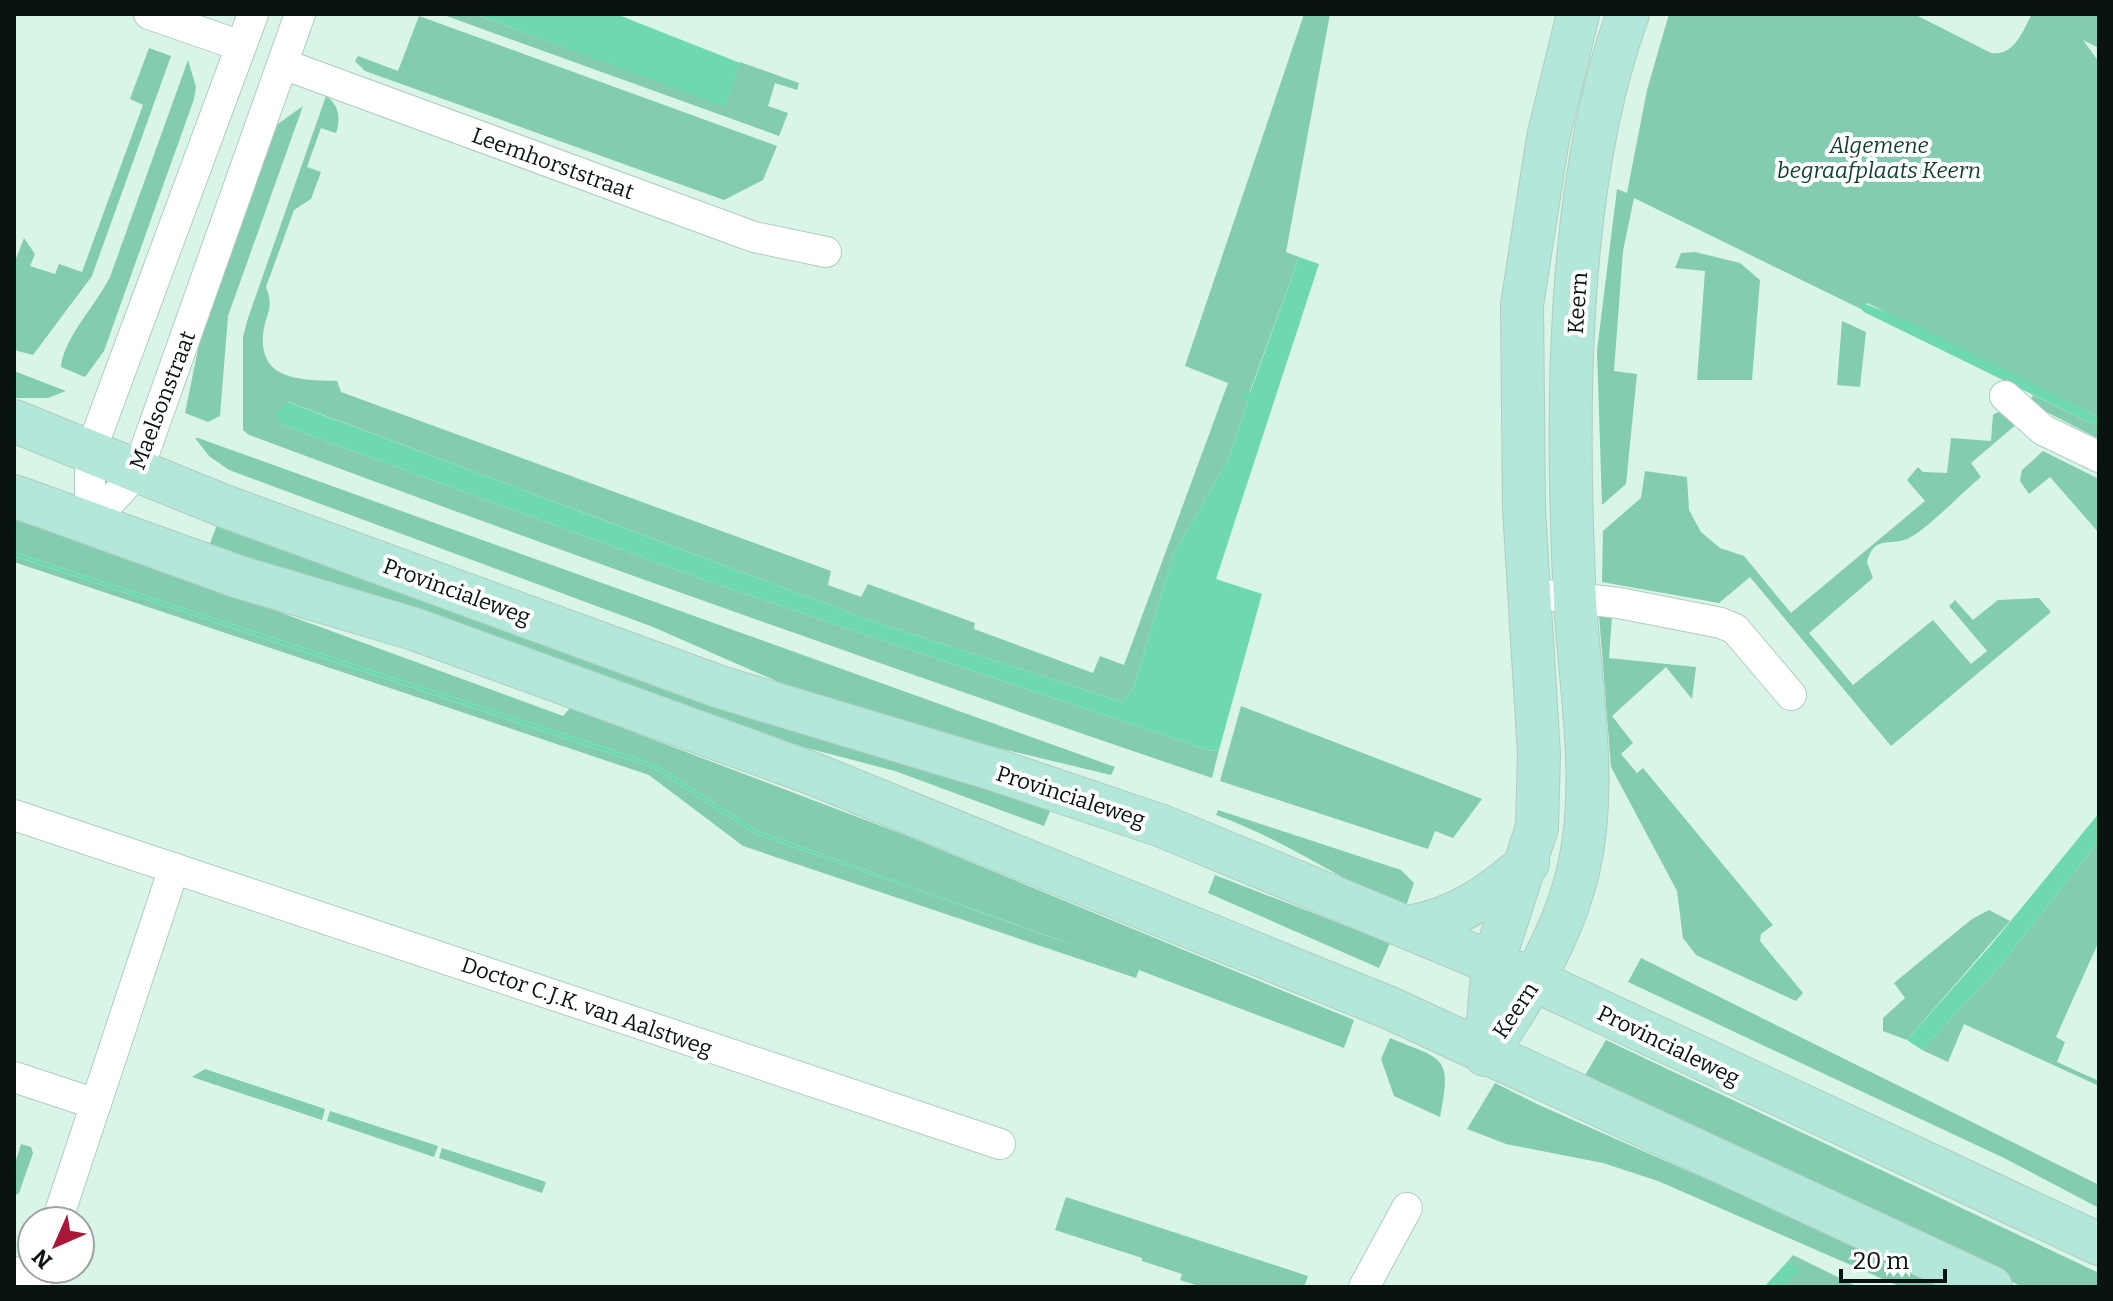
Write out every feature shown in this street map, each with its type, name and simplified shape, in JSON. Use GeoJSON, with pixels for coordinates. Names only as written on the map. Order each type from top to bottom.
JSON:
{"type":"FeatureCollection","features":[{"type":"Feature","properties":{"kind":"main road","name":"Keern"},"geometry":{"type":"LineString","coordinates":[[1485,1055],[1493,963],[1528,863],[1537,827],[1540,782],[1520,393],[1522,305],[1548,138],[1578,14]]}},
{"type":"Feature","properties":{"kind":"main road","name":"Keern"},"geometry":{"type":"LineString","coordinates":[[1485,1055],[1536,981],[1565,913],[1584,842],[1586,768],[1575,598],[1573,364],[1593,138],[1628,14]]}},
{"type":"Feature","properties":{"kind":"main road","name":"Provincialeweg"},"geometry":{"type":"LineString","coordinates":[[14,421],[137,473],[720,687],[999,771],[1162,826],[1536,981],[2099,1244]]}},
{"type":"Feature","properties":{"kind":"main road"},"geometry":{"type":"LineString","coordinates":[[14,496],[239,577],[414,629],[811,773],[1333,984],[1991,1287]]}},
{"type":"Feature","properties":{"kind":"main road"},"geometry":{"type":"LineString","coordinates":[[1408,927],[1442,920],[1471,907],[1528,863]]}},
{"type":"Feature","properties":{"kind":"street"},"geometry":{"type":"LineString","coordinates":[[149,14],[241,46]]}},
{"type":"Feature","properties":{"kind":"street"},"geometry":{"type":"LineString","coordinates":[[90,523],[90,453],[253,14]]}},
{"type":"Feature","properties":{"kind":"street","name":"Maelsonstraat"},"geometry":{"type":"LineString","coordinates":[[90,523],[137,473],[300,14]]}},
{"type":"Feature","properties":{"kind":"street","name":"Leemhorststraat"},"geometry":{"type":"LineString","coordinates":[[283,64],[754,237],[826,252]]}},
{"type":"Feature","properties":{"kind":"street"},"geometry":{"type":"LineString","coordinates":[[2005,396],[2043,430],[2099,457]]}},
{"type":"Feature","properties":{"kind":"street"},"geometry":{"type":"LineString","coordinates":[[1528,593],[1648,609],[1735,629],[1791,695]]}},
{"type":"Feature","properties":{"kind":"street","name":"Doctor C.J.K. van Aalstweg"},"geometry":{"type":"LineString","coordinates":[[14,815],[1000,1144]]}},
{"type":"Feature","properties":{"kind":"street"},"geometry":{"type":"LineString","coordinates":[[62,1205],[174,868]]}},
{"type":"Feature","properties":{"kind":"street"},"geometry":{"type":"LineString","coordinates":[[14,1077],[96,1104]]}},
{"type":"Feature","properties":{"kind":"street"},"geometry":{"type":"LineString","coordinates":[[1364,1287],[1407,1208]]}},
{"type":"Feature","properties":{"kind":"green space"},"geometry":{"type":"Polygon","coordinates":[[[441,14],[474,14],[725,106],[740,62],[799,83],[797,90],[775,83],[768,106],[788,113],[779,136],[441,14]]]}},
{"type":"Feature","properties":{"kind":"green space"},"geometry":{"type":"Polygon","coordinates":[[[1304,14],[1330,14],[1286,252],[1299,257],[1249,394],[1243,393],[1248,400],[1228,460],[1173,555],[1133,689],[1122,702],[873,621],[289,402],[279,416],[282,425],[704,580],[1210,751],[1219,750],[1212,778],[609,567],[249,435],[243,430],[243,337],[326,96],[338,112],[336,133],[321,128],[307,167],[321,172],[311,199],[294,210],[266,287],[270,306],[263,335],[264,350],[268,362],[276,370],[298,378],[337,381],[341,392],[831,571],[828,585],[861,597],[868,584],[975,623],[974,629],[1093,673],[1100,656],[1124,665],[1228,383],[1185,366],[1304,14]]]}},
{"type":"Feature","properties":{"kind":"green space","name":"Algemene begraafplaats Keern"},"geometry":{"type":"Polygon","coordinates":[[[1669,14],[1914,14],[1991,53],[1999,53],[2012,47],[2032,14],[2099,14],[2099,48],[2083,40],[2099,62],[2099,417],[1867,303],[1861,309],[1634,198],[1623,251],[1614,371],[1637,374],[1626,484],[1602,505],[1597,351],[1617,189],[1627,193],[1647,90],[1669,14]]]}},
{"type":"Feature","properties":{"kind":"green space"},"geometry":{"type":"Polygon","coordinates":[[[419,16],[777,146],[763,180],[724,200],[365,71],[355,61],[358,56],[398,71],[419,16]]]}},
{"type":"Feature","properties":{"kind":"green space"},"geometry":{"type":"Polygon","coordinates":[[[149,48],[171,56],[92,276],[33,355],[14,350],[14,264],[24,238],[35,254],[30,266],[55,274],[59,264],[82,272],[143,105],[130,99],[149,48]]]}},
{"type":"Feature","properties":{"kind":"green space"},"geometry":{"type":"Polygon","coordinates":[[[188,60],[196,87],[194,99],[104,351],[85,377],[61,367],[63,356],[110,277],[188,60]]]}},
{"type":"Feature","properties":{"kind":"green space"},"geometry":{"type":"Polygon","coordinates":[[[303,106],[228,316],[220,416],[208,422],[185,413],[205,315],[272,128],[303,106]]]}},
{"type":"Feature","properties":{"kind":"green space"},"geometry":{"type":"Polygon","coordinates":[[[1695,252],[1740,263],[1760,280],[1752,380],[1697,380],[1705,271],[1675,268],[1681,253],[1695,252]]]}},
{"type":"Feature","properties":{"kind":"green space"},"geometry":{"type":"Polygon","coordinates":[[[1842,321],[1866,332],[1860,387],[1837,385],[1842,321]]]}},
{"type":"Feature","properties":{"kind":"green space"},"geometry":{"type":"Polygon","coordinates":[[[14,371],[66,391],[48,398],[14,398],[14,371]]]}},
{"type":"Feature","properties":{"kind":"green space"},"geometry":{"type":"Polygon","coordinates":[[[2033,395],[2099,427],[2099,439],[2029,403],[2033,395]]]}},
{"type":"Feature","properties":{"kind":"green space"},"geometry":{"type":"Polygon","coordinates":[[[1998,412],[2018,423],[1971,463],[1981,477],[1914,535],[1874,548],[1867,562],[1873,578],[1809,633],[1853,685],[1933,620],[1971,664],[1987,651],[1949,606],[1955,600],[1973,620],[1998,600],[2039,598],[2051,612],[1891,746],[1750,577],[1719,603],[1602,582],[1603,531],[1641,498],[1645,471],[1687,477],[1689,510],[1701,532],[1720,548],[1744,556],[1791,613],[1925,501],[1907,480],[1918,467],[1923,472],[1947,473],[1951,438],[1991,441],[1993,415],[1998,412]]]}},
{"type":"Feature","properties":{"kind":"green space"},"geometry":{"type":"Polygon","coordinates":[[[195,438],[1115,767],[1111,775],[957,738],[783,684],[653,627],[229,470],[209,456],[195,438]]]}},
{"type":"Feature","properties":{"kind":"green space"},"geometry":{"type":"Polygon","coordinates":[[[2043,451],[2099,479],[2099,533],[2050,477],[2029,494],[2020,481],[2022,470],[2043,451]]]}},
{"type":"Feature","properties":{"kind":"green space"},"geometry":{"type":"Polygon","coordinates":[[[14,515],[563,716],[570,708],[905,835],[1354,1020],[1344,1048],[1139,970],[1136,978],[743,846],[649,775],[14,562],[14,556],[654,768],[753,833],[1090,951],[756,830],[658,766],[14,552],[14,515]]]}},
{"type":"Feature","properties":{"kind":"green space"},"geometry":{"type":"Polygon","coordinates":[[[217,525],[1050,811],[1044,826],[895,771],[757,735],[209,546],[217,525]]]}},
{"type":"Feature","properties":{"kind":"green space"},"geometry":{"type":"Polygon","coordinates":[[[1599,615],[1612,617],[1609,658],[1696,667],[1692,699],[1666,667],[1612,716],[1633,743],[1621,754],[1637,773],[1643,768],[1773,925],[1761,934],[1760,941],[1803,993],[1796,1001],[1696,955],[1683,938],[1677,891],[1611,767],[1599,615]]]}},
{"type":"Feature","properties":{"kind":"green space"},"geometry":{"type":"Polygon","coordinates":[[[1241,706],[1482,799],[1453,838],[1435,831],[1428,849],[1220,781],[1241,706]]]}},
{"type":"Feature","properties":{"kind":"green space"},"geometry":{"type":"Polygon","coordinates":[[[1218,810],[1401,870],[1414,883],[1405,909],[1264,835],[1216,815],[1218,810]]]}},
{"type":"Feature","properties":{"kind":"green space"},"geometry":{"type":"Polygon","coordinates":[[[2099,841],[2099,941],[2056,1037],[2065,1042],[2057,1062],[2099,1081],[2099,1086],[1964,1024],[1948,1062],[1922,1050],[2000,966],[2099,841]]]}},
{"type":"Feature","properties":{"kind":"green space"},"geometry":{"type":"Polygon","coordinates":[[[1215,875],[1390,943],[1379,968],[1208,893],[1215,875]]]}},
{"type":"Feature","properties":{"kind":"green space"},"geometry":{"type":"Polygon","coordinates":[[[1989,910],[2010,921],[1907,1040],[1883,1031],[1883,1018],[1905,998],[1894,983],[1972,919],[1989,910]]]}},
{"type":"Feature","properties":{"kind":"green space"},"geometry":{"type":"Polygon","coordinates":[[[1641,958],[2099,1185],[2099,1208],[2004,1158],[1628,982],[1641,958]]]}},
{"type":"Feature","properties":{"kind":"green space"},"geometry":{"type":"Polygon","coordinates":[[[1390,1038],[1440,1062],[1445,1082],[1440,1117],[1394,1096],[1381,1059],[1390,1038]]]}},
{"type":"Feature","properties":{"kind":"green space"},"geometry":{"type":"Polygon","coordinates":[[[1606,1040],[2099,1273],[2099,1287],[2023,1287],[1581,1082],[1606,1040]]]}},
{"type":"Feature","properties":{"kind":"green space"},"geometry":{"type":"Polygon","coordinates":[[[205,1069],[325,1109],[322,1120],[192,1077],[205,1069]]]}},
{"type":"Feature","properties":{"kind":"green space"},"geometry":{"type":"Polygon","coordinates":[[[1495,1083],[1951,1287],[1901,1287],[1658,1181],[1603,1163],[1506,1144],[1467,1129],[1495,1083]]]}},
{"type":"Feature","properties":{"kind":"green space"},"geometry":{"type":"Polygon","coordinates":[[[330,1111],[438,1146],[434,1157],[327,1121],[330,1111]]]}},
{"type":"Feature","properties":{"kind":"green space"},"geometry":{"type":"Polygon","coordinates":[[[21,1144],[31,1147],[33,1153],[19,1193],[14,1196],[14,1167],[21,1144]]]}},
{"type":"Feature","properties":{"kind":"green space"},"geometry":{"type":"Polygon","coordinates":[[[442,1148],[546,1182],[542,1193],[439,1158],[442,1148]]]}},
{"type":"Feature","properties":{"kind":"green space"},"geometry":{"type":"Polygon","coordinates":[[[1066,1197],[1308,1276],[1304,1287],[1202,1287],[1180,1280],[1182,1274],[1142,1261],[1142,1258],[1055,1230],[1066,1197]]]}},
{"type":"Feature","properties":{"kind":"green space"},"geometry":{"type":"Polygon","coordinates":[[[1793,1255],[1858,1287],[1783,1287],[1799,1269],[1787,1262],[1793,1255]]]}},
{"type":"Feature","properties":{"kind":"shaded area"},"geometry":{"type":"Polygon","coordinates":[[[474,14],[616,14],[740,63],[725,107],[474,14]]]}},
{"type":"Feature","properties":{"kind":"shaded area"},"geometry":{"type":"Polygon","coordinates":[[[1299,257],[1319,264],[1216,579],[1262,594],[1219,750],[1210,751],[704,580],[282,425],[275,412],[288,402],[873,621],[1122,702],[1133,689],[1173,555],[1228,460],[1248,400],[1242,398],[1243,392],[1250,393],[1299,257]]]}},
{"type":"Feature","properties":{"kind":"shaded area"},"geometry":{"type":"Polygon","coordinates":[[[1863,303],[1911,322],[2099,417],[2099,427],[1864,312],[1861,309],[1863,303]]]}},
{"type":"Feature","properties":{"kind":"shaded area"},"geometry":{"type":"Polygon","coordinates":[[[14,552],[658,766],[756,830],[1090,951],[753,833],[654,768],[14,556],[14,552]]]}},
{"type":"Feature","properties":{"kind":"shaded area"},"geometry":{"type":"Polygon","coordinates":[[[2099,813],[2099,841],[2000,966],[1922,1050],[1907,1040],[1991,945],[2099,813]]]}},
{"type":"Feature","properties":{"kind":"shaded area"},"geometry":{"type":"Polygon","coordinates":[[[1787,1262],[1800,1269],[1783,1287],[1764,1287],[1787,1262]]]}}]}
